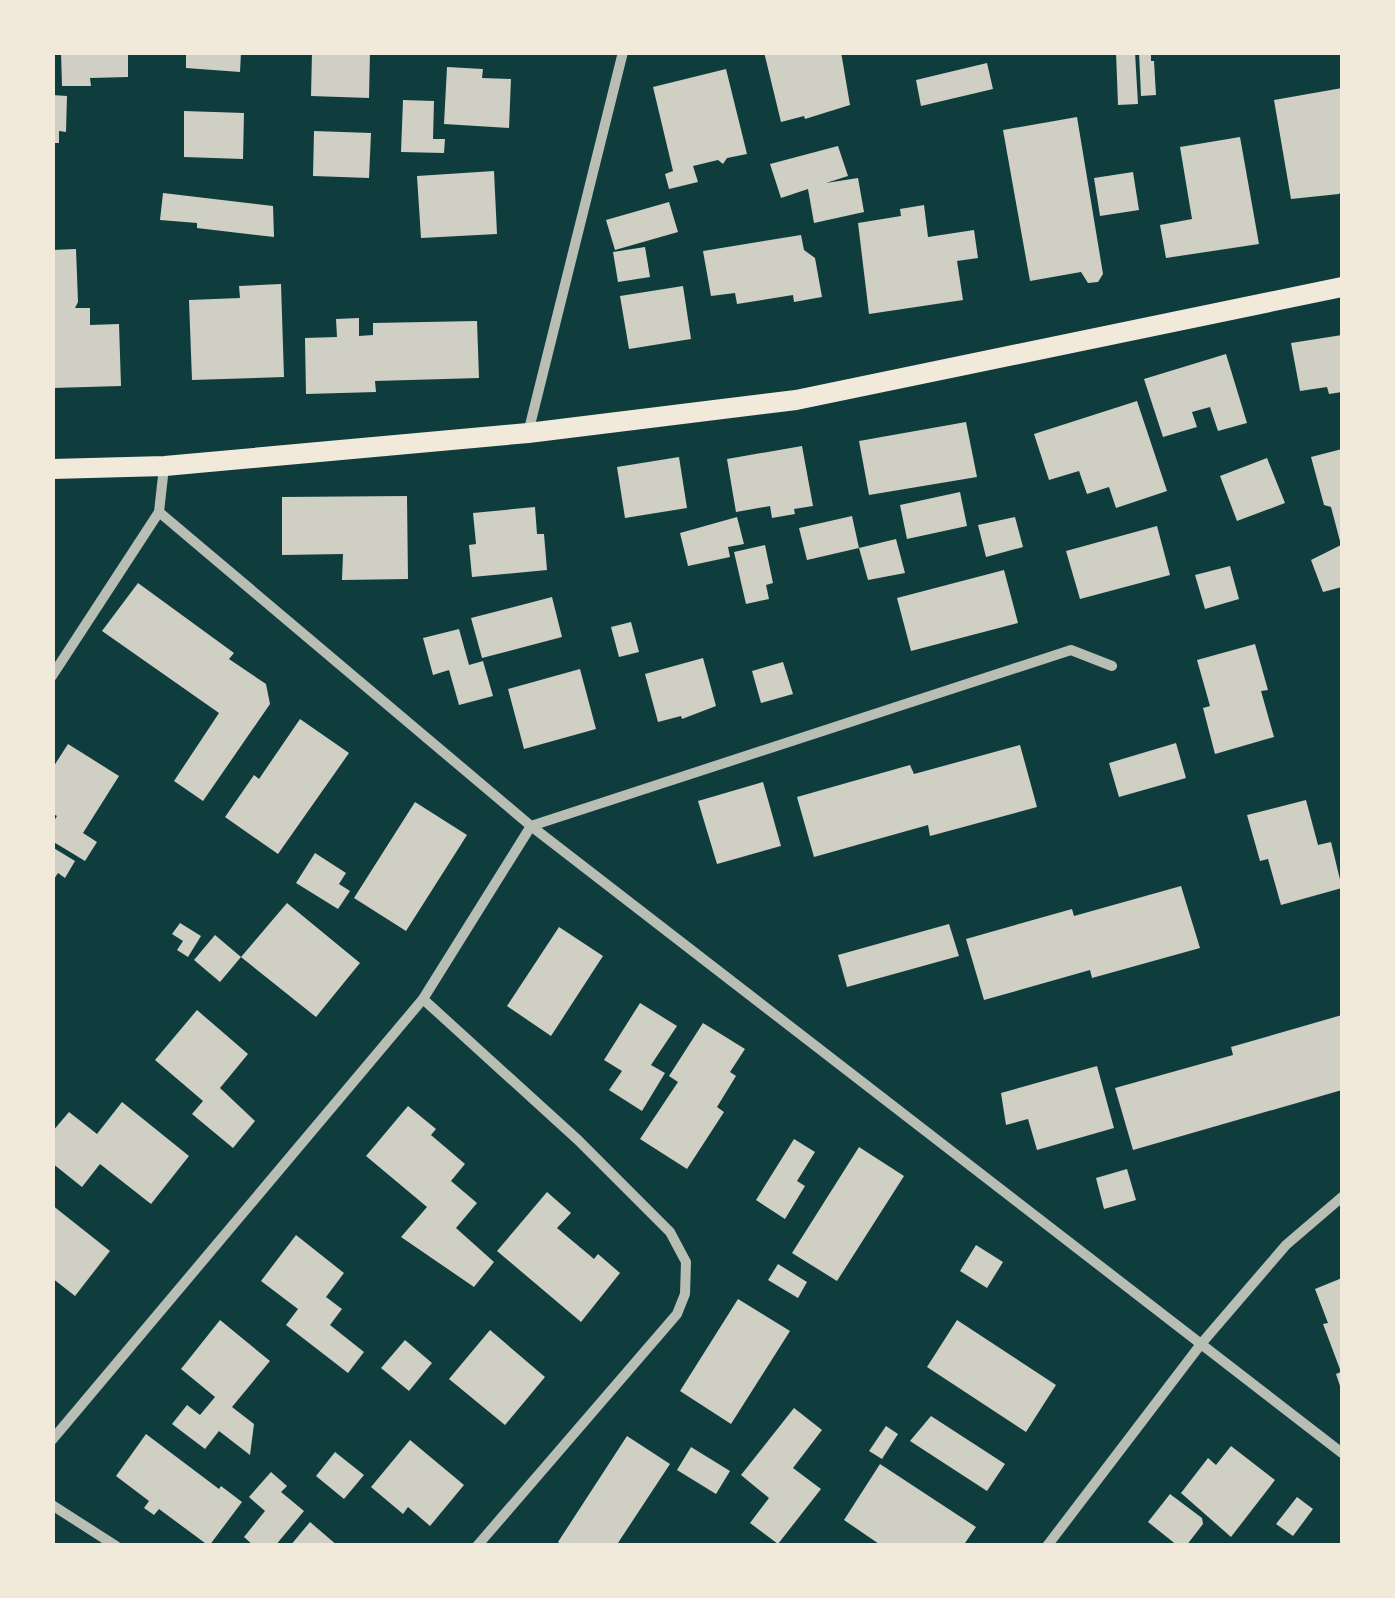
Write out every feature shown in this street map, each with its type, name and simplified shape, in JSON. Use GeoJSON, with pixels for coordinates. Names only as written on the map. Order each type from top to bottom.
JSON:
{"type":"FeatureCollection","features":[{"type":"Feature","properties":{"kind":"main road"},"geometry":{"type":"LineString","coordinates":[[52,469],[164,466],[528,433],[796,400],[1342,287]]}},
{"type":"Feature","properties":{"kind":"street"},"geometry":{"type":"LineString","coordinates":[[528,433],[623,52]]}},
{"type":"Feature","properties":{"kind":"street"},"geometry":{"type":"LineString","coordinates":[[52,676],[159,512],[164,466]]}},
{"type":"Feature","properties":{"kind":"street"},"geometry":{"type":"LineString","coordinates":[[159,512],[532,826],[1342,1453]]}},
{"type":"Feature","properties":{"kind":"street"},"geometry":{"type":"LineString","coordinates":[[52,1440],[423,999],[532,826],[1071,650],[1112,666]]}},
{"type":"Feature","properties":{"kind":"street"},"geometry":{"type":"LineString","coordinates":[[423,999],[578,1140],[670,1232],[686,1262],[685,1294],[677,1314],[477,1546]]}},
{"type":"Feature","properties":{"kind":"street"},"geometry":{"type":"LineString","coordinates":[[1047,1546],[1201,1344],[1286,1246],[1342,1197]]}},
{"type":"Feature","properties":{"kind":"street"},"geometry":{"type":"LineString","coordinates":[[52,1505],[116,1546]]}},
{"type":"Feature","properties":{"kind":"building"},"geometry":{"type":"Polygon","coordinates":[[[61,52],[128,52],[128,77],[90,78],[91,86],[62,86],[61,52]]]}},
{"type":"Feature","properties":{"kind":"building"},"geometry":{"type":"Polygon","coordinates":[[[186,52],[241,52],[240,72],[186,68],[186,52]]]}},
{"type":"Feature","properties":{"kind":"building"},"geometry":{"type":"Polygon","coordinates":[[[312,52],[370,52],[369,98],[311,96],[312,52]]]}},
{"type":"Feature","properties":{"kind":"building"},"geometry":{"type":"Polygon","coordinates":[[[764,52],[841,52],[850,105],[781,122],[764,52]]]}},
{"type":"Feature","properties":{"kind":"building"},"geometry":{"type":"Polygon","coordinates":[[[1116,52],[1135,52],[1138,104],[1118,105],[1116,52]]]}},
{"type":"Feature","properties":{"kind":"building"},"geometry":{"type":"Polygon","coordinates":[[[1139,52],[1151,52],[1156,95],[1141,96],[1139,52]]]}},
{"type":"Feature","properties":{"kind":"building"},"geometry":{"type":"Polygon","coordinates":[[[987,63],[993,89],[921,106],[916,80],[987,63]]]}},
{"type":"Feature","properties":{"kind":"building"},"geometry":{"type":"Polygon","coordinates":[[[447,67],[483,69],[482,78],[511,79],[509,128],[444,124],[447,67]]]}},
{"type":"Feature","properties":{"kind":"building"},"geometry":{"type":"Polygon","coordinates":[[[726,69],[747,154],[727,158],[723,164],[718,160],[693,166],[698,182],[669,189],[665,174],[673,171],[653,87],[726,69]]]}},
{"type":"Feature","properties":{"kind":"building"},"geometry":{"type":"Polygon","coordinates":[[[1342,88],[1342,190],[1339,194],[1291,199],[1274,100],[1342,88]]]}},
{"type":"Feature","properties":{"kind":"building"},"geometry":{"type":"Polygon","coordinates":[[[52,95],[67,96],[66,132],[59,131],[59,143],[52,143],[52,95]]]}},
{"type":"Feature","properties":{"kind":"building"},"geometry":{"type":"Polygon","coordinates":[[[403,100],[434,101],[433,139],[445,139],[444,153],[401,152],[403,100]]]}},
{"type":"Feature","properties":{"kind":"building"},"geometry":{"type":"Polygon","coordinates":[[[184,111],[244,113],[243,159],[184,157],[184,111]]]}},
{"type":"Feature","properties":{"kind":"building"},"geometry":{"type":"Polygon","coordinates":[[[1077,117],[1103,274],[1098,282],[1088,283],[1081,272],[1030,281],[1003,130],[1077,117]]]}},
{"type":"Feature","properties":{"kind":"building"},"geometry":{"type":"Polygon","coordinates":[[[314,131],[371,133],[369,178],[313,176],[314,131]]]}},
{"type":"Feature","properties":{"kind":"building"},"geometry":{"type":"Polygon","coordinates":[[[1240,137],[1259,244],[1166,258],[1160,225],[1192,219],[1180,147],[1240,137]]]}},
{"type":"Feature","properties":{"kind":"building"},"geometry":{"type":"Polygon","coordinates":[[[838,146],[848,176],[826,183],[858,178],[864,212],[814,223],[808,189],[781,198],[770,164],[838,146]]]}},
{"type":"Feature","properties":{"kind":"building"},"geometry":{"type":"Polygon","coordinates":[[[494,171],[497,234],[421,238],[417,176],[494,171]]]}},
{"type":"Feature","properties":{"kind":"building"},"geometry":{"type":"Polygon","coordinates":[[[1133,172],[1139,210],[1100,216],[1094,178],[1133,172]]]}},
{"type":"Feature","properties":{"kind":"building"},"geometry":{"type":"Polygon","coordinates":[[[163,193],[273,206],[274,237],[160,220],[163,193]]]}},
{"type":"Feature","properties":{"kind":"building"},"geometry":{"type":"Polygon","coordinates":[[[669,202],[678,232],[615,250],[606,220],[669,202]]]}},
{"type":"Feature","properties":{"kind":"building"},"geometry":{"type":"Polygon","coordinates":[[[924,205],[928,237],[974,230],[978,258],[957,261],[963,300],[869,314],[858,223],[901,216],[900,209],[924,205]]]}},
{"type":"Feature","properties":{"kind":"building"},"geometry":{"type":"Polygon","coordinates":[[[801,235],[804,250],[815,258],[822,297],[794,302],[793,295],[737,304],[735,293],[711,296],[703,251],[801,235]]]}},
{"type":"Feature","properties":{"kind":"building"},"geometry":{"type":"Polygon","coordinates":[[[645,247],[650,277],[618,282],[613,252],[645,247]]]}},
{"type":"Feature","properties":{"kind":"building"},"geometry":{"type":"Polygon","coordinates":[[[76,249],[75,308],[90,308],[90,325],[119,324],[121,386],[52,388],[52,250],[76,249]]]}},
{"type":"Feature","properties":{"kind":"building"},"geometry":{"type":"Polygon","coordinates":[[[281,284],[284,377],[192,380],[189,300],[240,298],[239,286],[281,284]]]}},
{"type":"Feature","properties":{"kind":"building"},"geometry":{"type":"Polygon","coordinates":[[[683,286],[691,339],[629,349],[620,296],[683,286]]]}},
{"type":"Feature","properties":{"kind":"building"},"geometry":{"type":"Polygon","coordinates":[[[359,318],[359,336],[373,335],[373,323],[477,321],[479,378],[375,381],[376,392],[306,394],[305,338],[337,337],[336,319],[359,318]]]}},
{"type":"Feature","properties":{"kind":"building"},"geometry":{"type":"Polygon","coordinates":[[[1342,335],[1342,392],[1329,394],[1327,387],[1300,391],[1291,343],[1342,335]]]}},
{"type":"Feature","properties":{"kind":"building"},"geometry":{"type":"Polygon","coordinates":[[[1226,354],[1247,423],[1218,431],[1210,407],[1192,412],[1197,427],[1163,437],[1144,379],[1226,354]]]}},
{"type":"Feature","properties":{"kind":"building"},"geometry":{"type":"Polygon","coordinates":[[[1137,401],[1167,491],[1116,508],[1109,487],[1087,494],[1079,471],[1049,480],[1034,434],[1137,401]]]}},
{"type":"Feature","properties":{"kind":"building"},"geometry":{"type":"Polygon","coordinates":[[[966,422],[977,477],[869,495],[859,441],[966,422]]]}},
{"type":"Feature","properties":{"kind":"building"},"geometry":{"type":"Polygon","coordinates":[[[802,446],[813,506],[772,518],[770,506],[736,512],[727,459],[802,446]]]}},
{"type":"Feature","properties":{"kind":"building"},"geometry":{"type":"Polygon","coordinates":[[[1342,449],[1342,587],[1323,592],[1311,560],[1341,545],[1331,507],[1324,505],[1311,457],[1342,449]]]}},
{"type":"Feature","properties":{"kind":"building"},"geometry":{"type":"Polygon","coordinates":[[[679,457],[687,508],[625,518],[617,467],[679,457]]]}},
{"type":"Feature","properties":{"kind":"building"},"geometry":{"type":"Polygon","coordinates":[[[1267,458],[1285,503],[1237,521],[1220,476],[1267,458]]]}},
{"type":"Feature","properties":{"kind":"building"},"geometry":{"type":"Polygon","coordinates":[[[960,492],[967,526],[907,539],[900,505],[960,492]]]}},
{"type":"Feature","properties":{"kind":"building"},"geometry":{"type":"Polygon","coordinates":[[[407,496],[408,579],[342,580],[343,554],[282,555],[282,497],[407,496]]]}},
{"type":"Feature","properties":{"kind":"building"},"geometry":{"type":"Polygon","coordinates":[[[535,507],[537,534],[544,534],[547,570],[472,577],[469,545],[476,544],[473,513],[535,507]]]}},
{"type":"Feature","properties":{"kind":"building"},"geometry":{"type":"Polygon","coordinates":[[[852,516],[859,548],[807,560],[799,528],[852,516]]]}},
{"type":"Feature","properties":{"kind":"building"},"geometry":{"type":"Polygon","coordinates":[[[737,517],[744,544],[728,547],[730,557],[688,566],[680,533],[737,517]]]}},
{"type":"Feature","properties":{"kind":"building"},"geometry":{"type":"Polygon","coordinates":[[[1015,517],[1023,547],[986,557],[978,525],[1015,517]]]}},
{"type":"Feature","properties":{"kind":"building"},"geometry":{"type":"Polygon","coordinates":[[[1157,526],[1170,575],[1080,599],[1066,551],[1157,526]]]}},
{"type":"Feature","properties":{"kind":"building"},"geometry":{"type":"Polygon","coordinates":[[[896,539],[905,573],[868,580],[859,548],[896,539]]]}},
{"type":"Feature","properties":{"kind":"building"},"geometry":{"type":"Polygon","coordinates":[[[765,545],[773,583],[766,585],[769,599],[746,604],[734,552],[765,545]]]}},
{"type":"Feature","properties":{"kind":"building"},"geometry":{"type":"Polygon","coordinates":[[[1230,566],[1239,599],[1205,609],[1195,575],[1230,566]]]}},
{"type":"Feature","properties":{"kind":"building"},"geometry":{"type":"Polygon","coordinates":[[[1004,570],[1018,623],[911,651],[897,598],[1004,570]]]}},
{"type":"Feature","properties":{"kind":"building"},"geometry":{"type":"Polygon","coordinates":[[[138,583],[234,653],[229,659],[266,684],[270,704],[203,801],[174,781],[219,713],[102,631],[138,583]]]}},
{"type":"Feature","properties":{"kind":"building"},"geometry":{"type":"Polygon","coordinates":[[[552,597],[562,637],[482,658],[471,618],[552,597]]]}},
{"type":"Feature","properties":{"kind":"building"},"geometry":{"type":"Polygon","coordinates":[[[631,622],[639,652],[619,657],[611,627],[631,622]]]}},
{"type":"Feature","properties":{"kind":"building"},"geometry":{"type":"Polygon","coordinates":[[[459,629],[469,665],[483,661],[493,696],[459,705],[449,670],[433,675],[423,638],[459,629]]]}},
{"type":"Feature","properties":{"kind":"building"},"geometry":{"type":"Polygon","coordinates":[[[1255,644],[1268,690],[1261,691],[1274,737],[1215,754],[1203,708],[1210,706],[1197,660],[1255,644]]]}},
{"type":"Feature","properties":{"kind":"building"},"geometry":{"type":"Polygon","coordinates":[[[703,658],[716,706],[682,719],[681,716],[658,722],[645,674],[703,658]]]}},
{"type":"Feature","properties":{"kind":"building"},"geometry":{"type":"Polygon","coordinates":[[[783,662],[793,694],[761,703],[752,671],[783,662]]]}},
{"type":"Feature","properties":{"kind":"building"},"geometry":{"type":"Polygon","coordinates":[[[580,669],[596,729],[524,749],[508,689],[580,669]]]}},
{"type":"Feature","properties":{"kind":"building"},"geometry":{"type":"Polygon","coordinates":[[[300,719],[349,753],[278,854],[225,817],[254,775],[259,779],[300,719]]]}},
{"type":"Feature","properties":{"kind":"building"},"geometry":{"type":"Polygon","coordinates":[[[1176,743],[1186,778],[1119,797],[1109,763],[1176,743]]]}},
{"type":"Feature","properties":{"kind":"building"},"geometry":{"type":"Polygon","coordinates":[[[68,744],[119,776],[83,833],[97,842],[85,861],[52,841],[52,824],[57,816],[52,813],[52,769],[68,744]]]}},
{"type":"Feature","properties":{"kind":"building"},"geometry":{"type":"Polygon","coordinates":[[[1020,745],[1037,807],[930,836],[928,825],[814,857],[797,797],[910,765],[914,774],[1020,745]]]}},
{"type":"Feature","properties":{"kind":"building"},"geometry":{"type":"Polygon","coordinates":[[[763,782],[781,846],[717,864],[698,801],[763,782]]]}},
{"type":"Feature","properties":{"kind":"building"},"geometry":{"type":"Polygon","coordinates":[[[1306,800],[1318,845],[1331,842],[1342,888],[1281,905],[1268,859],[1260,861],[1247,815],[1306,800]]]}},
{"type":"Feature","properties":{"kind":"building"},"geometry":{"type":"Polygon","coordinates":[[[415,802],[467,835],[406,931],[354,898],[415,802]]]}},
{"type":"Feature","properties":{"kind":"building"},"geometry":{"type":"Polygon","coordinates":[[[52,847],[75,861],[65,878],[58,873],[52,882],[52,847]]]}},
{"type":"Feature","properties":{"kind":"building"},"geometry":{"type":"Polygon","coordinates":[[[315,853],[346,873],[339,884],[350,891],[338,909],[296,883],[315,853]]]}},
{"type":"Feature","properties":{"kind":"building"},"geometry":{"type":"Polygon","coordinates":[[[1181,886],[1200,948],[1092,978],[1090,970],[984,1000],[966,939],[1072,909],[1074,916],[1181,886]]]}},
{"type":"Feature","properties":{"kind":"building"},"geometry":{"type":"Polygon","coordinates":[[[287,903],[360,963],[316,1017],[241,957],[287,903]]]}},
{"type":"Feature","properties":{"kind":"building"},"geometry":{"type":"Polygon","coordinates":[[[180,923],[201,936],[188,957],[177,950],[183,941],[172,934],[180,923]]]}},
{"type":"Feature","properties":{"kind":"building"},"geometry":{"type":"Polygon","coordinates":[[[949,924],[959,956],[847,987],[838,955],[949,924]]]}},
{"type":"Feature","properties":{"kind":"building"},"geometry":{"type":"Polygon","coordinates":[[[559,927],[603,956],[551,1036],[507,1006],[559,927]]]}},
{"type":"Feature","properties":{"kind":"building"},"geometry":{"type":"Polygon","coordinates":[[[215,935],[241,957],[220,982],[194,960],[215,935]]]}},
{"type":"Feature","properties":{"kind":"building"},"geometry":{"type":"Polygon","coordinates":[[[640,1003],[677,1026],[651,1065],[665,1073],[642,1111],[609,1090],[622,1071],[604,1060],[640,1003]]]}},
{"type":"Feature","properties":{"kind":"building"},"geometry":{"type":"Polygon","coordinates":[[[197,1010],[248,1054],[220,1088],[255,1121],[233,1148],[192,1114],[203,1101],[155,1060],[197,1010]]]}},
{"type":"Feature","properties":{"kind":"building"},"geometry":{"type":"Polygon","coordinates":[[[1342,1015],[1342,1090],[1133,1150],[1115,1088],[1233,1055],[1231,1047],[1342,1015]]]}},
{"type":"Feature","properties":{"kind":"building"},"geometry":{"type":"Polygon","coordinates":[[[703,1023],[745,1049],[730,1072],[736,1076],[717,1107],[724,1112],[687,1169],[640,1139],[678,1082],[669,1076],[703,1023]]]}},
{"type":"Feature","properties":{"kind":"building"},"geometry":{"type":"Polygon","coordinates":[[[1097,1066],[1114,1128],[1037,1150],[1028,1119],[1006,1125],[1001,1093],[1097,1066]]]}},
{"type":"Feature","properties":{"kind":"building"},"geometry":{"type":"Polygon","coordinates":[[[122,1102],[189,1156],[151,1204],[100,1164],[82,1187],[52,1163],[52,1132],[69,1112],[97,1134],[122,1102]]]}},
{"type":"Feature","properties":{"kind":"building"},"geometry":{"type":"Polygon","coordinates":[[[408,1106],[436,1129],[431,1135],[465,1164],[451,1181],[477,1203],[456,1228],[494,1262],[474,1287],[401,1237],[427,1207],[366,1156],[408,1106]]]}},
{"type":"Feature","properties":{"kind":"building"},"geometry":{"type":"Polygon","coordinates":[[[794,1139],[815,1152],[797,1181],[805,1186],[785,1219],[756,1200],[794,1139]]]}},
{"type":"Feature","properties":{"kind":"building"},"geometry":{"type":"Polygon","coordinates":[[[859,1147],[904,1176],[837,1281],[792,1253],[859,1147]]]}},
{"type":"Feature","properties":{"kind":"building"},"geometry":{"type":"Polygon","coordinates":[[[1127,1169],[1136,1200],[1104,1209],[1096,1178],[1127,1169]]]}},
{"type":"Feature","properties":{"kind":"building"},"geometry":{"type":"Polygon","coordinates":[[[547,1192],[571,1213],[557,1228],[594,1259],[598,1254],[620,1273],[581,1322],[497,1251],[547,1192]]]}},
{"type":"Feature","properties":{"kind":"building"},"geometry":{"type":"Polygon","coordinates":[[[52,1205],[110,1251],[75,1296],[52,1278],[52,1205]]]}},
{"type":"Feature","properties":{"kind":"building"},"geometry":{"type":"Polygon","coordinates":[[[296,1235],[344,1273],[326,1297],[342,1309],[330,1325],[364,1352],[348,1373],[286,1325],[298,1309],[261,1281],[296,1235]]]}},
{"type":"Feature","properties":{"kind":"building"},"geometry":{"type":"Polygon","coordinates":[[[976,1245],[1003,1262],[987,1288],[960,1271],[976,1245]]]}},
{"type":"Feature","properties":{"kind":"building"},"geometry":{"type":"Polygon","coordinates":[[[778,1264],[807,1282],[798,1298],[768,1280],[778,1264]]]}},
{"type":"Feature","properties":{"kind":"building"},"geometry":{"type":"Polygon","coordinates":[[[1342,1278],[1342,1392],[1336,1374],[1341,1372],[1315,1289],[1342,1278]]]}},
{"type":"Feature","properties":{"kind":"building"},"geometry":{"type":"Polygon","coordinates":[[[738,1299],[790,1331],[731,1424],[680,1391],[738,1299]]]}},
{"type":"Feature","properties":{"kind":"building"},"geometry":{"type":"Polygon","coordinates":[[[220,1320],[270,1361],[232,1407],[254,1424],[250,1455],[219,1431],[205,1449],[172,1424],[187,1405],[200,1415],[215,1397],[181,1369],[220,1320]]]}},
{"type":"Feature","properties":{"kind":"building"},"geometry":{"type":"Polygon","coordinates":[[[957,1320],[1056,1385],[1026,1432],[927,1367],[957,1320]]]}},
{"type":"Feature","properties":{"kind":"building"},"geometry":{"type":"Polygon","coordinates":[[[490,1330],[545,1377],[505,1425],[449,1379],[490,1330]]]}},
{"type":"Feature","properties":{"kind":"building"},"geometry":{"type":"Polygon","coordinates":[[[405,1340],[432,1363],[409,1391],[381,1368],[405,1340]]]}},
{"type":"Feature","properties":{"kind":"building"},"geometry":{"type":"Polygon","coordinates":[[[794,1408],[822,1430],[793,1468],[821,1489],[778,1544],[750,1523],[769,1498],[741,1475],[794,1408]]]}},
{"type":"Feature","properties":{"kind":"building"},"geometry":{"type":"Polygon","coordinates":[[[931,1416],[1005,1464],[987,1491],[910,1441],[931,1416]]]}},
{"type":"Feature","properties":{"kind":"building"},"geometry":{"type":"Polygon","coordinates":[[[886,1426],[898,1434],[882,1459],[869,1451],[886,1426]]]}},
{"type":"Feature","properties":{"kind":"building"},"geometry":{"type":"Polygon","coordinates":[[[146,1434],[242,1502],[209,1546],[159,1509],[154,1515],[144,1508],[149,1501],[116,1476],[146,1434]]]}},
{"type":"Feature","properties":{"kind":"building"},"geometry":{"type":"Polygon","coordinates":[[[627,1436],[670,1464],[616,1546],[563,1546],[558,1542],[627,1436]]]}},
{"type":"Feature","properties":{"kind":"building"},"geometry":{"type":"Polygon","coordinates":[[[410,1440],[464,1485],[430,1526],[408,1507],[403,1514],[371,1487],[410,1440]]]}},
{"type":"Feature","properties":{"kind":"building"},"geometry":{"type":"Polygon","coordinates":[[[1231,1446],[1275,1480],[1231,1537],[1181,1493],[1208,1458],[1216,1465],[1231,1446]]]}},
{"type":"Feature","properties":{"kind":"building"},"geometry":{"type":"Polygon","coordinates":[[[691,1447],[730,1471],[716,1494],[677,1470],[691,1447]]]}},
{"type":"Feature","properties":{"kind":"building"},"geometry":{"type":"Polygon","coordinates":[[[335,1452],[364,1475],[344,1499],[316,1476],[335,1452]]]}},
{"type":"Feature","properties":{"kind":"building"},"geometry":{"type":"Polygon","coordinates":[[[880,1464],[976,1527],[963,1546],[882,1546],[844,1520],[880,1464]]]}},
{"type":"Feature","properties":{"kind":"building"},"geometry":{"type":"Polygon","coordinates":[[[271,1472],[287,1486],[281,1492],[304,1511],[275,1546],[254,1546],[244,1537],[265,1511],[249,1497],[271,1472]]]}},
{"type":"Feature","properties":{"kind":"building"},"geometry":{"type":"Polygon","coordinates":[[[1170,1494],[1202,1518],[1203,1524],[1186,1546],[1178,1546],[1148,1522],[1170,1494]]]}},
{"type":"Feature","properties":{"kind":"building"},"geometry":{"type":"Polygon","coordinates":[[[1297,1497],[1313,1509],[1293,1536],[1276,1524],[1297,1497]]]}},
{"type":"Feature","properties":{"kind":"building"},"geometry":{"type":"Polygon","coordinates":[[[310,1522],[338,1546],[290,1546],[310,1522]]]}}]}
